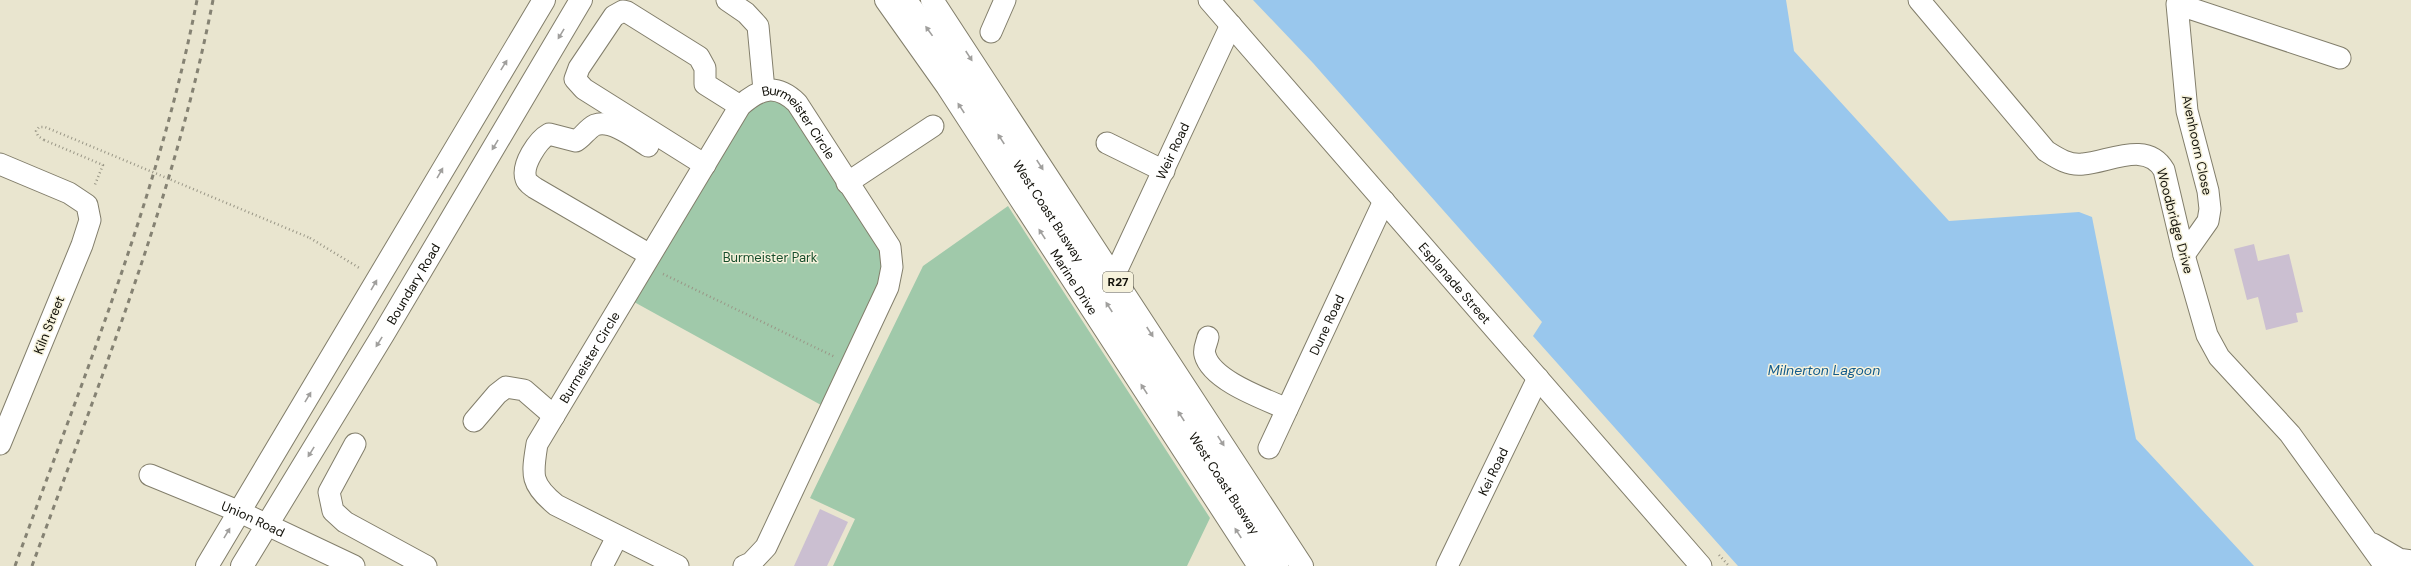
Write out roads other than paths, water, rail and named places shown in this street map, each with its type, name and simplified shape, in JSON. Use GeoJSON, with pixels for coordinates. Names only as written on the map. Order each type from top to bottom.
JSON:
{"type":"FeatureCollection","features":[{"type":"Feature","properties":{"kind":"main road"},"geometry":{"type":"LineString","coordinates":[[207,566],[544,0]]}},
{"type":"Feature","properties":{"kind":"main road","name":"Boundary Road"},"geometry":{"type":"LineString","coordinates":[[242,566],[384,334],[581,0]]}},
{"type":"Feature","properties":{"kind":"main road","name":"Marine Drive"},"geometry":{"type":"LineString","coordinates":[[886,0],[947,86],[1259,566]]}},
{"type":"Feature","properties":{"kind":"main road","name":"R27"},"geometry":{"type":"LineString","coordinates":[[932,0],[1114,276],[1302,566]]}},
{"type":"Feature","properties":{"kind":"street"},"geometry":{"type":"LineString","coordinates":[[727,0],[746,13],[758,26],[764,90]]}},
{"type":"Feature","properties":{"kind":"street","name":"West Coast Busway"},"geometry":{"type":"LineString","coordinates":[[906,0],[958,71],[1278,566]]}},
{"type":"Feature","properties":{"kind":"street","name":"Esplanade Street"},"geometry":{"type":"LineString","coordinates":[[1209,0],[1538,378],[1693,563]]}},
{"type":"Feature","properties":{"kind":"street","name":"Woodbridge Drive"},"geometry":{"type":"LineString","coordinates":[[1919,0],[2051,154],[2060,160],[2082,165],[2130,154],[2142,154],[2160,162],[2164,170],[2184,255],[2207,335],[2219,357],[2290,434],[2385,566]]}},
{"type":"Feature","properties":{"kind":"street","name":"Avenhoorn Close"},"geometry":{"type":"LineString","coordinates":[[2184,255],[2208,221],[2210,209],[2208,191],[2187,111],[2175,2],[2340,58]]}},
{"type":"Feature","properties":{"kind":"street"},"geometry":{"type":"LineString","coordinates":[[991,32],[998,3]]}},
{"type":"Feature","properties":{"kind":"street"},"geometry":{"type":"LineString","coordinates":[[701,170],[584,89],[575,79],[579,68],[614,16],[623,11],[627,12],[699,57],[705,68],[705,84],[740,106]]}},
{"type":"Feature","properties":{"kind":"street","name":"Weir Road"},"geometry":{"type":"LineString","coordinates":[[1114,276],[1231,24]]}},
{"type":"Feature","properties":{"kind":"street","name":"Burmeister Circle"},"geometry":{"type":"LineString","coordinates":[[678,566],[617,537],[556,505],[541,493],[535,480],[533,465],[537,444],[740,106],[755,94],[764,90],[782,91],[797,103],[890,247],[892,267],[888,287],[766,547],[750,563],[744,566]]}},
{"type":"Feature","properties":{"kind":"street"},"geometry":{"type":"LineString","coordinates":[[647,260],[535,188],[526,180],[525,173],[528,161],[543,137],[548,134],[576,141],[597,124],[603,124],[621,130],[701,170]]}},
{"type":"Feature","properties":{"kind":"street"},"geometry":{"type":"LineString","coordinates":[[848,183],[933,126]]}},
{"type":"Feature","properties":{"kind":"street"},"geometry":{"type":"LineString","coordinates":[[1107,143],[1164,171]]}},
{"type":"Feature","properties":{"kind":"street","name":"Kiln Street"},"geometry":{"type":"LineString","coordinates":[[0,164],[69,193],[87,205],[90,220],[82,245],[0,444]]}},
{"type":"Feature","properties":{"kind":"street","name":"Dune Road"},"geometry":{"type":"LineString","coordinates":[[1269,448],[1384,201]]}},
{"type":"Feature","properties":{"kind":"street"},"geometry":{"type":"LineString","coordinates":[[1208,337],[1204,350],[1205,356],[1220,374],[1237,386],[1287,409]]}},
{"type":"Feature","properties":{"kind":"street","name":"Kei Road"},"geometry":{"type":"LineString","coordinates":[[1447,566],[1538,378]]}},
{"type":"Feature","properties":{"kind":"street"},"geometry":{"type":"LineString","coordinates":[[474,421],[497,394],[506,387],[524,390],[554,416]]}},
{"type":"Feature","properties":{"kind":"street"},"geometry":{"type":"LineString","coordinates":[[355,444],[329,492],[333,511],[345,522],[426,566]]}},
{"type":"Feature","properties":{"kind":"street","name":"Union Road"},"geometry":{"type":"LineString","coordinates":[[150,475],[267,524],[354,566]]}},
{"type":"Feature","properties":{"kind":"street"},"geometry":{"type":"LineString","coordinates":[[602,566],[617,537]]}},
{"type":"Feature","properties":{"kind":"street","name":"Woodbridge Drive"},"geometry":{"type":"LineString","coordinates":[[2365,540],[2399,559],[2411,561]]}},
{"type":"Feature","properties":{"kind":"water","name":"Milnerton Lagoon"},"geometry":{"type":"Polygon","coordinates":[[[1253,0],[1786,0],[1794,51],[1949,221],[2079,212],[2092,217],[2136,439],[2254,566],[1738,566],[1533,336],[1542,322],[1313,63],[1253,0]]]}},
{"type":"Feature","properties":{"kind":"railway"},"geometry":{"type":"LineString","coordinates":[[15,566],[92,357],[140,216],[162,145],[181,73],[197,0]]}},
{"type":"Feature","properties":{"kind":"railway"},"geometry":{"type":"LineString","coordinates":[[32,566],[109,357],[157,216],[197,73],[213,0]]}},
{"type":"Feature","properties":{"kind":"park label","name":"Burmeister Park"},"geometry":{"type":"Point","coordinates":[770,257]}}]}
